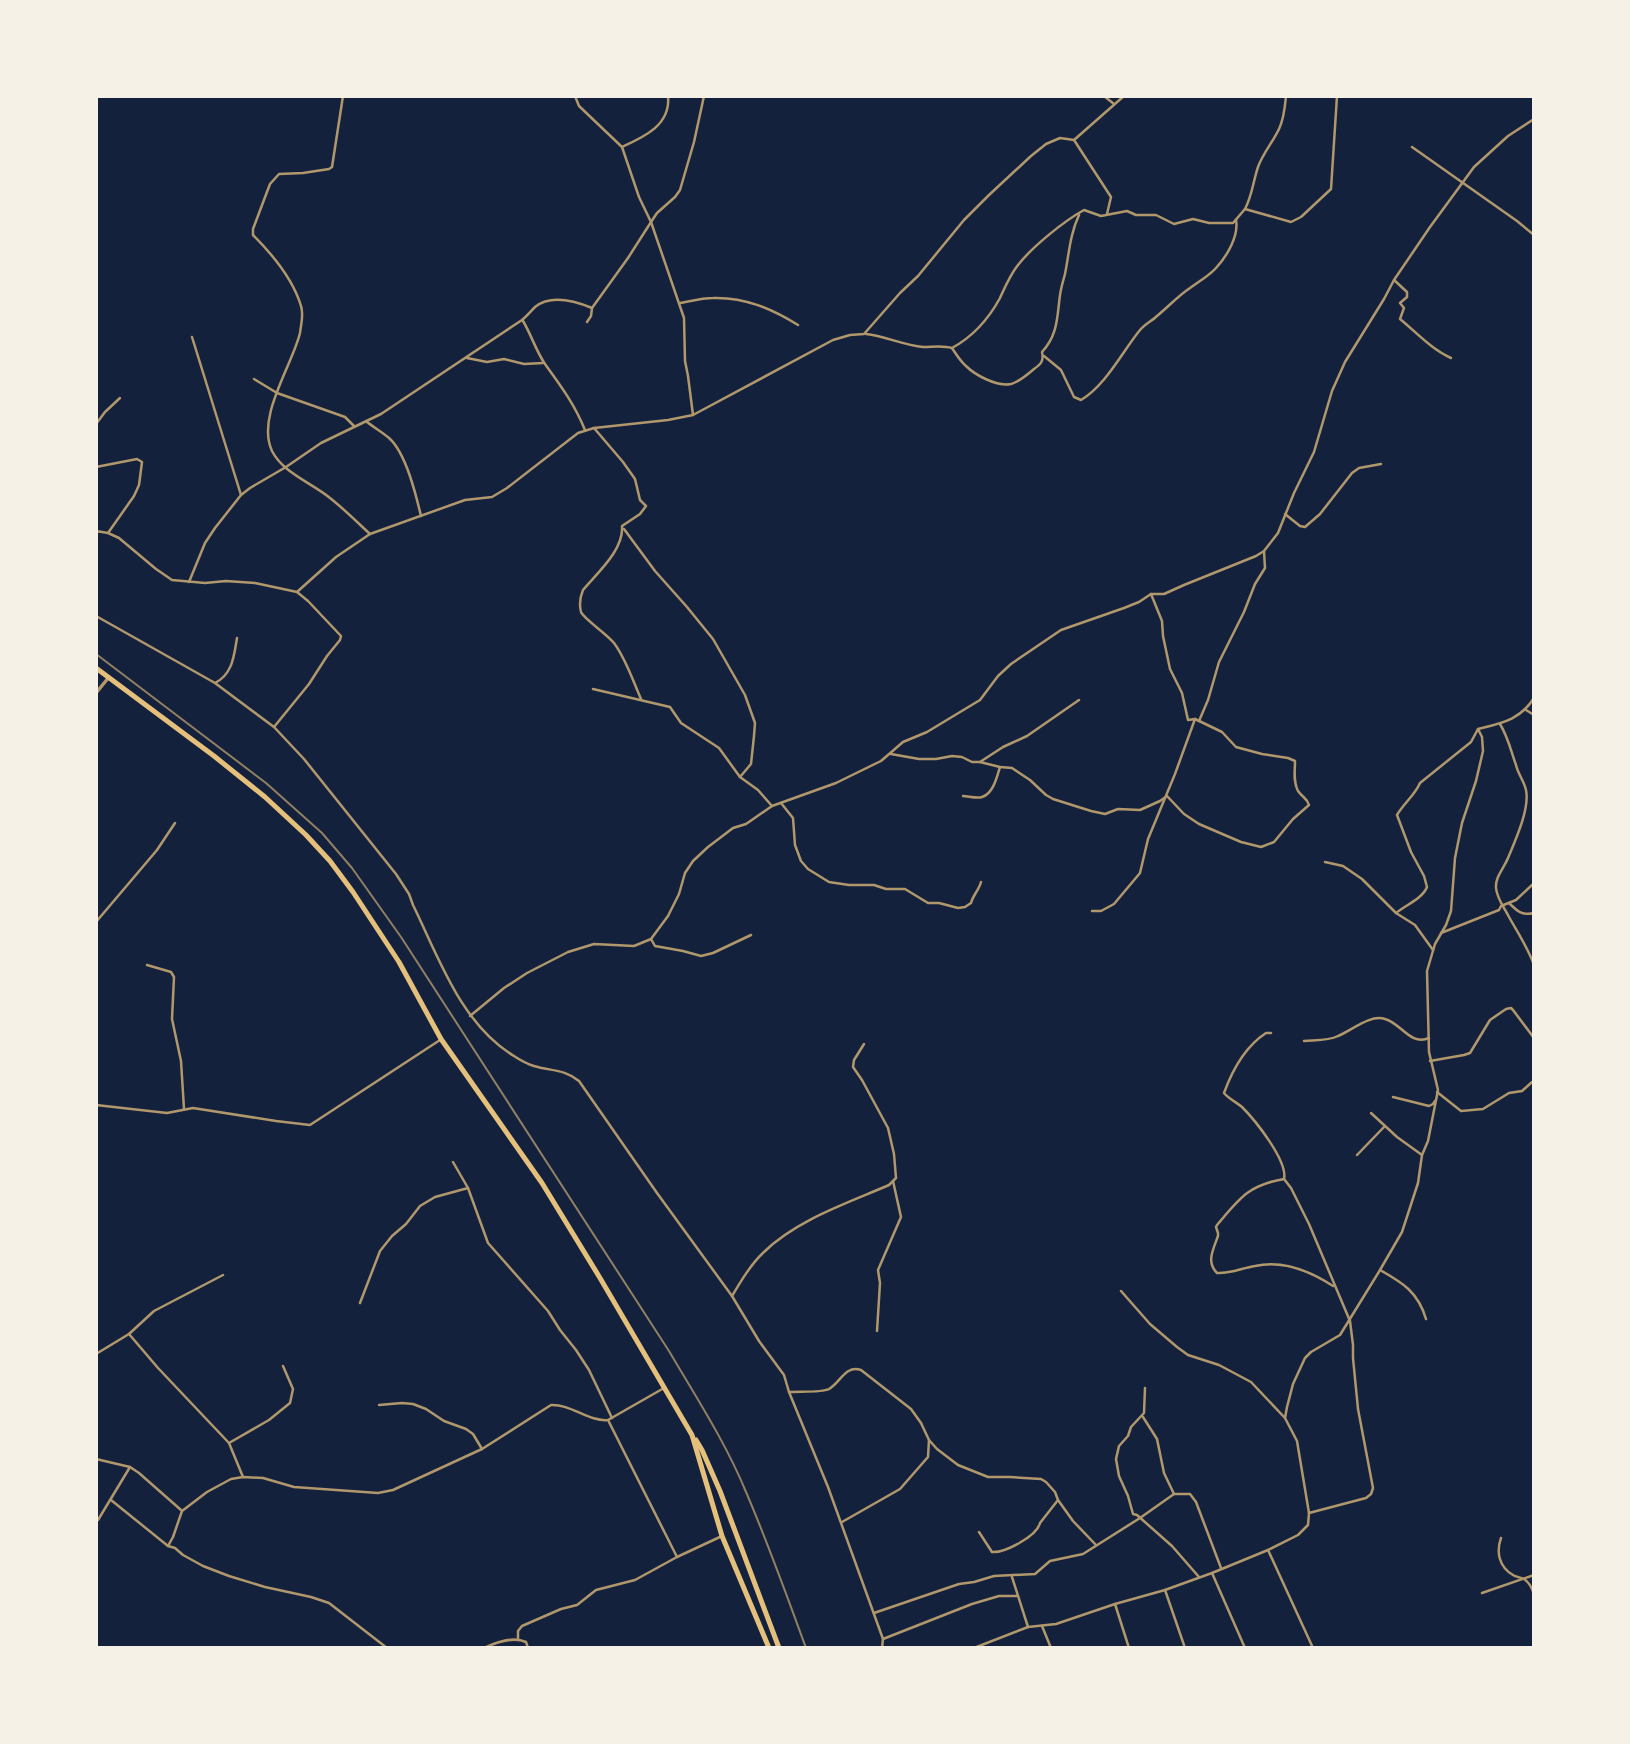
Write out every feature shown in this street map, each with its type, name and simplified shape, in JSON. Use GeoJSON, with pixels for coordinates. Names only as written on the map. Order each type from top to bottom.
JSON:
{"type":"FeatureCollection","features":[{"type":"Feature","properties":{"kind":"highway"},"geometry":{"type":"LineString","coordinates":[[96,668],[265,797],[330,861],[374,923],[399,962],[441,1039],[542,1183],[702,1450],[720,1490],[779,1648]]}},
{"type":"Feature","properties":{"kind":"highway"},"geometry":{"type":"LineString","coordinates":[[692,1435],[722,1536],[769,1648]]}},
{"type":"Feature","properties":{"kind":"street"},"geometry":{"type":"LineString","coordinates":[[342,96],[332,167],[303,173],[279,174],[270,184],[253,235],[278,263],[288,279],[302,307],[303,318],[298,342],[270,413],[271,447],[286,467],[330,498],[370,534]]}},
{"type":"Feature","properties":{"kind":"street"},"geometry":{"type":"LineString","coordinates":[[575,96],[579,106],[622,147],[680,303],[684,318],[685,361],[693,415]]}},
{"type":"Feature","properties":{"kind":"street"},"geometry":{"type":"LineString","coordinates":[[622,147],[654,130],[669,104],[668,96]]}},
{"type":"Feature","properties":{"kind":"street"},"geometry":{"type":"LineString","coordinates":[[587,322],[592,308],[650,222],[680,190],[704,96]]}},
{"type":"Feature","properties":{"kind":"street"},"geometry":{"type":"LineString","coordinates":[[1104,96],[1114,104]]}},
{"type":"Feature","properties":{"kind":"street"},"geometry":{"type":"LineString","coordinates":[[864,334],[918,276],[964,220],[997,187],[1046,144],[1060,138],[1074,139],[1124,96]]}},
{"type":"Feature","properties":{"kind":"street"},"geometry":{"type":"LineString","coordinates":[[1044,356],[1061,370],[1074,397],[1081,400],[1108,374],[1142,327],[1215,270],[1227,254],[1238,228],[1236,220],[1245,209],[1253,190],[1262,157],[1278,131],[1286,96]]}},
{"type":"Feature","properties":{"kind":"street"},"geometry":{"type":"LineString","coordinates":[[1245,209],[1291,222],[1301,217],[1331,189],[1337,96]]}},
{"type":"Feature","properties":{"kind":"street"},"geometry":{"type":"LineString","coordinates":[[470,1016],[527,973],[568,953],[594,944],[634,946],[651,939],[668,916],[679,894],[685,873],[693,861],[733,828],[746,824],[772,806],[836,783],[881,761],[903,742],[927,732],[980,700],[1011,664],[1061,630],[1139,602],[1151,594],[1164,594],[1264,551],[1278,533],[1314,452],[1340,373],[1394,280],[1474,167],[1508,136],[1534,119]]}},
{"type":"Feature","properties":{"kind":"street"},"geometry":{"type":"LineString","coordinates":[[1074,139],[1111,197],[1107,214]]}},
{"type":"Feature","properties":{"kind":"street"},"geometry":{"type":"LineString","coordinates":[[1412,147],[1534,235]]}},
{"type":"Feature","properties":{"kind":"street"},"geometry":{"type":"LineString","coordinates":[[952,348],[968,339],[981,326],[1012,275],[1031,251],[1084,210],[1101,216],[1127,211],[1136,215],[1156,215],[1174,224],[1193,219],[1209,223],[1233,223],[1245,209]]}},
{"type":"Feature","properties":{"kind":"street"},"geometry":{"type":"LineString","coordinates":[[298,592],[336,557],[370,534],[465,500],[492,497],[578,433],[594,428],[693,415],[833,340],[850,335],[878,335],[898,343],[952,348],[966,366],[988,380],[1011,384],[1041,365],[1044,356],[1042,352],[1051,343],[1059,314],[1060,295],[1074,225],[1081,212]]}},
{"type":"Feature","properties":{"kind":"street"},"geometry":{"type":"LineString","coordinates":[[1394,280],[1407,292],[1407,297],[1400,303],[1404,308],[1400,319],[1421,338],[1451,358]]}},
{"type":"Feature","properties":{"kind":"street"},"geometry":{"type":"LineString","coordinates":[[680,303],[712,298],[737,299],[761,305],[798,325]]}},
{"type":"Feature","properties":{"kind":"street"},"geometry":{"type":"LineString","coordinates":[[189,582],[205,543],[241,495],[250,488],[321,443],[381,414],[522,320],[537,306],[546,302],[569,301],[592,308]]}},
{"type":"Feature","properties":{"kind":"street"},"geometry":{"type":"LineString","coordinates":[[522,320],[544,363],[566,392],[585,430]]}},
{"type":"Feature","properties":{"kind":"street"},"geometry":{"type":"LineString","coordinates":[[192,337],[241,495]]}},
{"type":"Feature","properties":{"kind":"street"},"geometry":{"type":"LineString","coordinates":[[467,358],[487,362],[504,359],[524,364],[544,363]]}},
{"type":"Feature","properties":{"kind":"street"},"geometry":{"type":"LineString","coordinates":[[254,379],[277,393],[345,417],[354,426]]}},
{"type":"Feature","properties":{"kind":"street"},"geometry":{"type":"LineString","coordinates":[[96,425],[120,398]]}},
{"type":"Feature","properties":{"kind":"street"},"geometry":{"type":"LineString","coordinates":[[366,421],[396,445],[414,487],[421,516]]}},
{"type":"Feature","properties":{"kind":"street"},"geometry":{"type":"LineString","coordinates":[[594,428],[635,479],[640,500],[646,506],[640,514],[622,526]]}},
{"type":"Feature","properties":{"kind":"street"},"geometry":{"type":"LineString","coordinates":[[96,467],[137,459],[142,462],[139,485],[134,496],[108,533]]}},
{"type":"Feature","properties":{"kind":"street"},"geometry":{"type":"LineString","coordinates":[[1285,514],[1300,526],[1306,527],[1320,514],[1352,473],[1359,468],[1381,464]]}},
{"type":"Feature","properties":{"kind":"street"},"geometry":{"type":"LineString","coordinates":[[622,526],[623,531],[612,556],[583,590],[580,603],[585,618],[601,628],[615,644],[641,699]]}},
{"type":"Feature","properties":{"kind":"street"},"geometry":{"type":"LineString","coordinates":[[622,526],[655,571],[713,639],[745,695],[755,723],[751,764],[740,777]]}},
{"type":"Feature","properties":{"kind":"street"},"geometry":{"type":"LineString","coordinates":[[96,536],[98,531],[119,538],[172,580],[255,583],[298,592],[341,636],[309,684],[274,727]]}},
{"type":"Feature","properties":{"kind":"street"},"geometry":{"type":"LineString","coordinates":[[1092,911],[1101,911],[1114,904],[1140,873],[1148,839],[1197,720],[1208,700],[1219,662],[1265,568],[1264,551]]}},
{"type":"Feature","properties":{"kind":"street"},"geometry":{"type":"LineString","coordinates":[[1151,594],[1162,621],[1170,669],[1182,693],[1188,720],[1197,720],[1222,733],[1236,747],[1294,760],[1298,790],[1309,801],[1309,807],[1293,820],[1274,842],[1261,847],[1241,842],[1199,824],[1184,814],[1167,796]]}},
{"type":"Feature","properties":{"kind":"street"},"geometry":{"type":"LineString","coordinates":[[96,615],[215,683],[274,727],[304,759],[396,874],[409,894],[470,1016],[486,1034],[514,1056],[533,1066],[567,1072],[579,1081],[732,1296],[759,1341],[784,1375],[874,1613],[883,1639],[882,1648]]}},
{"type":"Feature","properties":{"kind":"street"},"geometry":{"type":"LineString","coordinates":[[215,683],[229,672],[237,638]]}},
{"type":"Feature","properties":{"kind":"street"},"geometry":{"type":"LineString","coordinates":[[96,693],[108,677]]}},
{"type":"Feature","properties":{"kind":"street"},"geometry":{"type":"LineString","coordinates":[[593,689],[670,707],[681,723],[719,748],[740,777],[758,790],[772,806]]}},
{"type":"Feature","properties":{"kind":"street"},"geometry":{"type":"LineString","coordinates":[[1396,913],[1423,895],[1427,887],[1397,815],[1420,783],[1471,742],[1478,729],[1500,724],[1526,710],[1534,698]]}},
{"type":"Feature","properties":{"kind":"street"},"geometry":{"type":"LineString","coordinates":[[980,762],[1027,736],[1079,700]]}},
{"type":"Feature","properties":{"kind":"street"},"geometry":{"type":"LineString","coordinates":[[1526,710],[1534,715]]}},
{"type":"Feature","properties":{"kind":"street"},"geometry":{"type":"LineString","coordinates":[[1500,724],[1526,793],[1523,816],[1514,844],[1496,881],[1497,893],[1501,906],[1526,945],[1534,965]]}},
{"type":"Feature","properties":{"kind":"street"},"geometry":{"type":"LineString","coordinates":[[1285,1418],[1293,1384],[1305,1358],[1340,1335],[1350,1321],[1402,1232],[1418,1184],[1422,1155],[1435,1113],[1437,1092],[1430,1061],[1427,971],[1433,950],[1451,911],[1455,858],[1462,822],[1483,751],[1482,737],[1478,729]]}},
{"type":"Feature","properties":{"kind":"street"},"geometry":{"type":"LineString","coordinates":[[891,754],[919,759],[962,757],[972,762],[1012,768],[1053,799],[1105,814],[1118,809],[1140,810],[1167,796]]}},
{"type":"Feature","properties":{"kind":"street"},"geometry":{"type":"LineString","coordinates":[[963,796],[985,796],[996,780],[1000,767]]}},
{"type":"Feature","properties":{"kind":"street"},"geometry":{"type":"LineString","coordinates":[[781,803],[793,818],[795,845],[801,861],[808,869],[829,882],[905,889],[928,903],[947,904],[958,908],[971,903],[972,896],[981,882]]}},
{"type":"Feature","properties":{"kind":"street"},"geometry":{"type":"LineString","coordinates":[[96,922],[157,850],[175,823]]}},
{"type":"Feature","properties":{"kind":"street"},"geometry":{"type":"LineString","coordinates":[[1325,862],[1350,870],[1396,913],[1415,925],[1433,950]]}},
{"type":"Feature","properties":{"kind":"street"},"geometry":{"type":"LineString","coordinates":[[1441,933],[1499,910],[1532,885]]}},
{"type":"Feature","properties":{"kind":"street"},"geometry":{"type":"LineString","coordinates":[[1509,902],[1519,913],[1534,913]]}},
{"type":"Feature","properties":{"kind":"street"},"geometry":{"type":"LineString","coordinates":[[651,939],[655,946],[701,956],[751,935]]}},
{"type":"Feature","properties":{"kind":"street"},"geometry":{"type":"LineString","coordinates":[[147,965],[171,972],[174,977],[172,1019],[181,1061],[184,1109]]}},
{"type":"Feature","properties":{"kind":"street"},"geometry":{"type":"LineString","coordinates":[[1430,1061],[1470,1053],[1490,1020],[1506,1009],[1513,1010],[1534,1038]]}},
{"type":"Feature","properties":{"kind":"street"},"geometry":{"type":"LineString","coordinates":[[1304,1041],[1338,1037],[1355,1026],[1379,1018],[1385,1018],[1411,1037],[1422,1041],[1429,1038]]}},
{"type":"Feature","properties":{"kind":"street"},"geometry":{"type":"LineString","coordinates":[[1271,1033],[1266,1033],[1251,1045],[1224,1093],[1249,1115],[1272,1146],[1286,1172],[1284,1179]]}},
{"type":"Feature","properties":{"kind":"street"},"geometry":{"type":"LineString","coordinates":[[96,1105],[167,1114],[192,1108],[310,1125],[441,1039]]}},
{"type":"Feature","properties":{"kind":"street"},"geometry":{"type":"LineString","coordinates":[[732,1296],[760,1255],[776,1242],[797,1227],[889,1185],[896,1178],[888,1128],[853,1067],[854,1060],[864,1044]]}},
{"type":"Feature","properties":{"kind":"street"},"geometry":{"type":"LineString","coordinates":[[1437,1092],[1461,1111],[1466,1111],[1488,1106],[1508,1094],[1522,1091],[1532,1082]]}},
{"type":"Feature","properties":{"kind":"street"},"geometry":{"type":"LineString","coordinates":[[1393,1097],[1429,1106],[1434,1102],[1437,1087]]}},
{"type":"Feature","properties":{"kind":"street"},"geometry":{"type":"LineString","coordinates":[[1371,1113],[1422,1155]]}},
{"type":"Feature","properties":{"kind":"street"},"geometry":{"type":"LineString","coordinates":[[1357,1155],[1384,1126]]}},
{"type":"Feature","properties":{"kind":"street"},"geometry":{"type":"LineString","coordinates":[[453,1162],[468,1188],[488,1243],[548,1311],[589,1370],[677,1557]]}},
{"type":"Feature","properties":{"kind":"street"},"geometry":{"type":"LineString","coordinates":[[1284,1179],[1309,1224],[1350,1321],[1358,1409],[1373,1488],[1366,1498],[1309,1513]]}},
{"type":"Feature","properties":{"kind":"street"},"geometry":{"type":"LineString","coordinates":[[1284,1179],[1262,1184],[1248,1192],[1217,1224],[1218,1236],[1210,1259],[1212,1268],[1217,1273],[1226,1274],[1263,1264],[1291,1266],[1334,1286]]}},
{"type":"Feature","properties":{"kind":"street"},"geometry":{"type":"LineString","coordinates":[[877,1331],[880,1283],[878,1270],[901,1217],[893,1181]]}},
{"type":"Feature","properties":{"kind":"street"},"geometry":{"type":"LineString","coordinates":[[360,1303],[380,1251],[420,1206],[435,1197],[468,1188]]}},
{"type":"Feature","properties":{"kind":"street"},"geometry":{"type":"LineString","coordinates":[[1380,1270],[1407,1287],[1422,1306],[1426,1319]]}},
{"type":"Feature","properties":{"kind":"street"},"geometry":{"type":"LineString","coordinates":[[96,1354],[129,1334],[154,1311],[223,1275]]}},
{"type":"Feature","properties":{"kind":"street"},"geometry":{"type":"LineString","coordinates":[[974,1648],[1028,1627],[1056,1624],[1212,1573],[1298,1535],[1308,1525],[1309,1513],[1297,1441],[1285,1418],[1251,1382],[1219,1365],[1188,1355],[1177,1347],[1150,1324],[1121,1291]]}},
{"type":"Feature","properties":{"kind":"street"},"geometry":{"type":"LineString","coordinates":[[129,1334],[229,1443],[243,1477]]}},
{"type":"Feature","properties":{"kind":"street"},"geometry":{"type":"LineString","coordinates":[[229,1443],[269,1420],[290,1403],[293,1389],[283,1366]]}},
{"type":"Feature","properties":{"kind":"street"},"geometry":{"type":"LineString","coordinates":[[789,1392],[829,1389],[850,1369],[861,1370],[911,1409],[929,1440],[948,1458],[988,1478],[1041,1479],[1050,1486],[1073,1521],[1096,1545]]}},
{"type":"Feature","properties":{"kind":"street"},"geometry":{"type":"LineString","coordinates":[[168,1546],[181,1511],[231,1479],[263,1478],[293,1487],[379,1493],[408,1484],[482,1449],[551,1405],[571,1409],[601,1421],[610,1419],[664,1388]]}},
{"type":"Feature","properties":{"kind":"street"},"geometry":{"type":"LineString","coordinates":[[1145,1388],[1144,1413],[1119,1446],[1116,1459],[1119,1476],[1133,1514],[1172,1546],[1199,1577]]}},
{"type":"Feature","properties":{"kind":"street"},"geometry":{"type":"LineString","coordinates":[[379,1405],[402,1403],[426,1409],[444,1421],[473,1434],[482,1449]]}},
{"type":"Feature","properties":{"kind":"street"},"geometry":{"type":"LineString","coordinates":[[1142,1416],[1157,1439],[1164,1473],[1174,1494]]}},
{"type":"Feature","properties":{"kind":"street"},"geometry":{"type":"LineString","coordinates":[[841,1522],[900,1489],[928,1457],[929,1440]]}},
{"type":"Feature","properties":{"kind":"street"},"geometry":{"type":"LineString","coordinates":[[96,1459],[130,1467],[181,1511]]}},
{"type":"Feature","properties":{"kind":"street"},"geometry":{"type":"LineString","coordinates":[[98,1520],[130,1467]]}},
{"type":"Feature","properties":{"kind":"street"},"geometry":{"type":"LineString","coordinates":[[874,1613],[959,1584],[993,1576],[1035,1574],[1050,1561],[1079,1556],[1174,1494],[1186,1493],[1192,1496],[1221,1569]]}},
{"type":"Feature","properties":{"kind":"street"},"geometry":{"type":"LineString","coordinates":[[111,1500],[168,1546],[203,1566],[265,1587],[329,1603],[387,1648]]}},
{"type":"Feature","properties":{"kind":"street"},"geometry":{"type":"LineString","coordinates":[[979,1532],[992,1552],[1002,1551],[1037,1531],[1058,1500]]}},
{"type":"Feature","properties":{"kind":"street"},"geometry":{"type":"LineString","coordinates":[[518,1639],[518,1631],[522,1626],[577,1605],[596,1590],[635,1580],[722,1536]]}},
{"type":"Feature","properties":{"kind":"street"},"geometry":{"type":"LineString","coordinates":[[1501,1538],[1499,1557],[1508,1571],[1531,1586],[1534,1594]]}},
{"type":"Feature","properties":{"kind":"street"},"geometry":{"type":"LineString","coordinates":[[1268,1550],[1313,1648]]}},
{"type":"Feature","properties":{"kind":"street"},"geometry":{"type":"LineString","coordinates":[[1212,1573],[1245,1648]]}},
{"type":"Feature","properties":{"kind":"street"},"geometry":{"type":"LineString","coordinates":[[1012,1575],[1028,1627]]}},
{"type":"Feature","properties":{"kind":"street"},"geometry":{"type":"LineString","coordinates":[[1482,1592],[1534,1575]]}},
{"type":"Feature","properties":{"kind":"street"},"geometry":{"type":"LineString","coordinates":[[1165,1590],[1185,1648]]}},
{"type":"Feature","properties":{"kind":"street"},"geometry":{"type":"LineString","coordinates":[[883,1639],[972,1604],[999,1596],[1017,1596]]}},
{"type":"Feature","properties":{"kind":"street"},"geometry":{"type":"LineString","coordinates":[[1115,1604],[1129,1648]]}},
{"type":"Feature","properties":{"kind":"street"},"geometry":{"type":"LineString","coordinates":[[1042,1626],[1051,1648]]}},
{"type":"Feature","properties":{"kind":"street"},"geometry":{"type":"LineString","coordinates":[[484,1648],[500,1641],[518,1639],[526,1642],[528,1648]]}},
{"type":"Feature","properties":{"kind":"street"},"geometry":{"type":"LineString","coordinates":[[989,1643],[991,1648]]}},
{"type":"Feature","properties":{"kind":"railway"},"geometry":{"type":"LineString","coordinates":[[96,654],[266,783],[322,833],[352,868],[401,937],[669,1351],[710,1420],[754,1511],[806,1648]]}}]}
